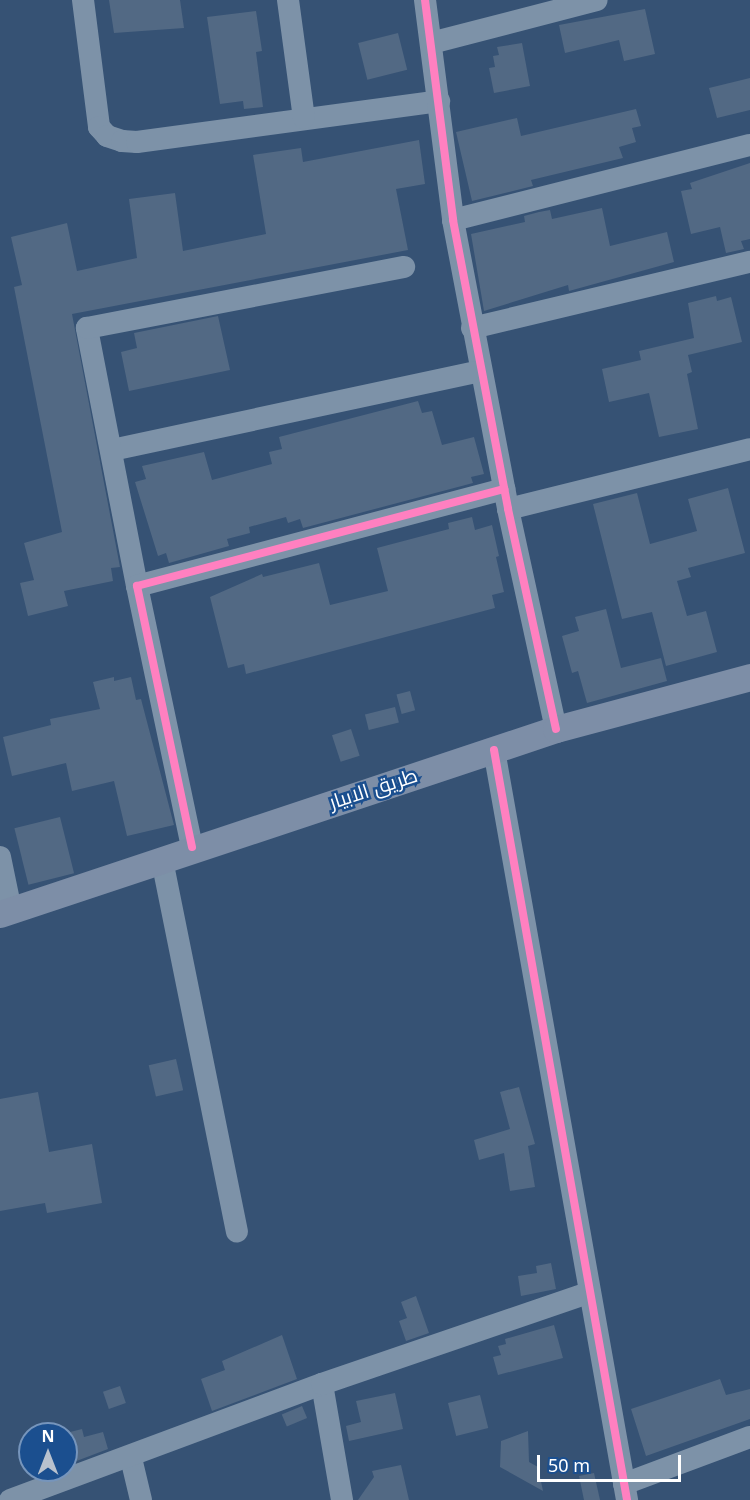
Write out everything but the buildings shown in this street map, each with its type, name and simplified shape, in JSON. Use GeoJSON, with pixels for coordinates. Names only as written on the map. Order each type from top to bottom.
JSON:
{"type":"FeatureCollection","features":[{"type":"Feature","properties":{"kind":"main road","name":"طريق الابيار"},"geometry":{"type":"LineString","coordinates":[[5,912],[162,860],[192,847],[556,729],[750,677]]}},
{"type":"Feature","properties":{"kind":"street"},"geometry":{"type":"LineString","coordinates":[[83,0],[96,114],[99,128],[107,136],[137,142],[439,101]]}},
{"type":"Feature","properties":{"kind":"street"},"geometry":{"type":"LineString","coordinates":[[288,0],[304,118]]}},
{"type":"Feature","properties":{"kind":"street"},"geometry":{"type":"LineString","coordinates":[[426,0],[453,220],[472,328],[556,729]]}},
{"type":"Feature","properties":{"kind":"street"},"geometry":{"type":"LineString","coordinates":[[431,43],[597,0]]}},
{"type":"Feature","properties":{"kind":"street"},"geometry":{"type":"LineString","coordinates":[[453,220],[750,145]]}},
{"type":"Feature","properties":{"kind":"street"},"geometry":{"type":"LineString","coordinates":[[472,328],[750,262]]}},
{"type":"Feature","properties":{"kind":"street"},"geometry":{"type":"LineString","coordinates":[[192,847],[137,586],[87,328],[404,267]]}},
{"type":"Feature","properties":{"kind":"street"},"geometry":{"type":"LineString","coordinates":[[112,450],[481,371]]}},
{"type":"Feature","properties":{"kind":"street"},"geometry":{"type":"LineString","coordinates":[[137,586],[506,499],[750,448]]}},
{"type":"Feature","properties":{"kind":"street"},"geometry":{"type":"LineString","coordinates":[[494,750],[626,1492],[750,1437]]}},
{"type":"Feature","properties":{"kind":"street"},"geometry":{"type":"LineString","coordinates":[[0,857],[5,912]]}},
{"type":"Feature","properties":{"kind":"street"},"geometry":{"type":"LineString","coordinates":[[162,860],[237,1232]]}},
{"type":"Feature","properties":{"kind":"street"},"geometry":{"type":"LineString","coordinates":[[10,1500],[131,1458],[322,1384],[590,1292]]}},
{"type":"Feature","properties":{"kind":"street"},"geometry":{"type":"LineString","coordinates":[[322,1384],[342,1500]]}},
{"type":"Feature","properties":{"kind":"street"},"geometry":{"type":"LineString","coordinates":[[131,1458],[141,1500]]}},
{"type":"Feature","properties":{"kind":"cycle path"},"geometry":{"type":"LineString","coordinates":[[425,0],[453,220],[508,509],[556,729]]}},
{"type":"Feature","properties":{"kind":"cycle path"},"geometry":{"type":"LineString","coordinates":[[192,847],[137,586],[504,489]]}},
{"type":"Feature","properties":{"kind":"cycle path"},"geometry":{"type":"LineString","coordinates":[[494,750],[627,1500]]}}]}
